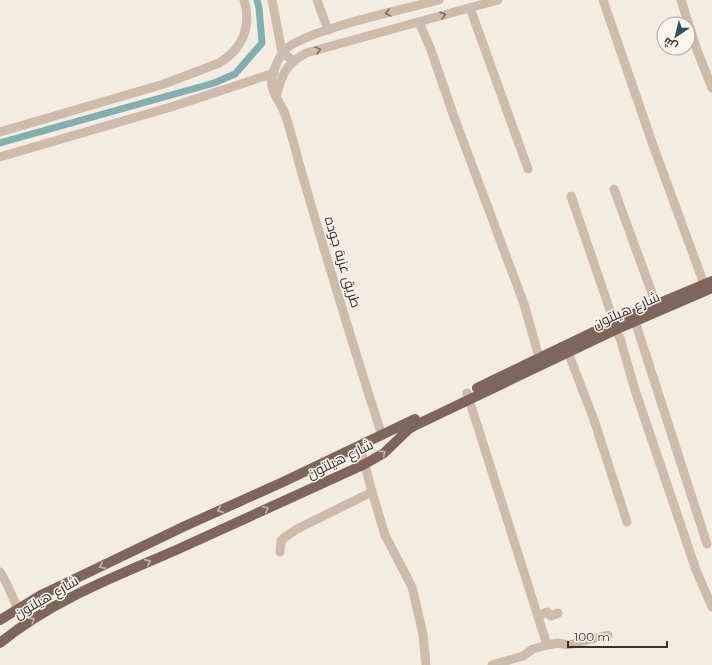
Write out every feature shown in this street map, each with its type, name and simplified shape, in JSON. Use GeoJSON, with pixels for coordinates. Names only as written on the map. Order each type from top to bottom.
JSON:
{"type":"FeatureCollection","features":[{"type":"Feature","properties":{"kind":"main road","name":"شارع هيلتون"},"geometry":{"type":"LineString","coordinates":[[634,318],[656,304],[709,284]]}},
{"type":"Feature","properties":{"kind":"main road","name":"شارع هيلتون"},"geometry":{"type":"LineString","coordinates":[[0,643],[15,631],[80,592],[365,464],[384,453],[409,429],[469,396],[540,360],[709,284]]}},
{"type":"Feature","properties":{"kind":"main road","name":"شارع هيلتون"},"geometry":{"type":"LineString","coordinates":[[540,360],[568,352],[615,326]]}},
{"type":"Feature","properties":{"kind":"main road","name":"شارع هيلتون"},"geometry":{"type":"LineString","coordinates":[[0,620],[41,595],[185,526],[469,396]]}},
{"type":"Feature","properties":{"kind":"street"},"geometry":{"type":"LineString","coordinates":[[0,132],[164,84],[219,63],[226,59],[234,51],[245,33],[247,9],[244,0]]}},
{"type":"Feature","properties":{"kind":"street"},"geometry":{"type":"LineString","coordinates":[[272,0],[282,52],[293,61]]}},
{"type":"Feature","properties":{"kind":"street"},"geometry":{"type":"LineString","coordinates":[[317,0],[328,30]]}},
{"type":"Feature","properties":{"kind":"street"},"geometry":{"type":"LineString","coordinates":[[0,157],[171,107],[274,72],[282,52],[287,47],[301,40],[328,30],[439,0]]}},
{"type":"Feature","properties":{"kind":"street"},"geometry":{"type":"LineString","coordinates":[[276,96],[284,72],[293,61],[306,54],[498,0]]}},
{"type":"Feature","properties":{"kind":"street"},"geometry":{"type":"LineString","coordinates":[[603,0],[654,148],[709,284]]}},
{"type":"Feature","properties":{"kind":"street"},"geometry":{"type":"LineString","coordinates":[[681,0],[697,50],[712,88]]}},
{"type":"Feature","properties":{"kind":"street"},"geometry":{"type":"LineString","coordinates":[[416,5],[420,22],[453,114],[524,304],[540,360]]}},
{"type":"Feature","properties":{"kind":"street"},"geometry":{"type":"LineString","coordinates":[[470,8],[528,169]]}},
{"type":"Feature","properties":{"kind":"street","name":"طريق عزبة جوده"},"geometry":{"type":"LineString","coordinates":[[274,72],[272,87],[286,116],[333,279],[382,436]]}},
{"type":"Feature","properties":{"kind":"street"},"geometry":{"type":"LineString","coordinates":[[614,189],[656,304]]}},
{"type":"Feature","properties":{"kind":"street"},"geometry":{"type":"LineString","coordinates":[[571,196],[620,338],[635,390],[696,570],[712,607]]}},
{"type":"Feature","properties":{"kind":"street"},"geometry":{"type":"LineString","coordinates":[[634,318],[707,544]]}},
{"type":"Feature","properties":{"kind":"street"},"geometry":{"type":"LineString","coordinates":[[568,352],[594,420],[627,522]]}},
{"type":"Feature","properties":{"kind":"street"},"geometry":{"type":"LineString","coordinates":[[469,396],[547,645]]}},
{"type":"Feature","properties":{"kind":"street"},"geometry":{"type":"LineString","coordinates":[[360,446],[372,492],[386,535],[412,587],[423,634],[426,665]]}},
{"type":"Feature","properties":{"kind":"street"},"geometry":{"type":"LineString","coordinates":[[280,552],[281,541],[284,537],[297,529],[372,492]]}},
{"type":"Feature","properties":{"kind":"street"},"geometry":{"type":"LineString","coordinates":[[0,572],[4,576],[7,586],[18,608]]}},
{"type":"Feature","properties":{"kind":"street"},"geometry":{"type":"LineString","coordinates":[[538,616],[547,612],[551,616],[558,613]]}},
{"type":"Feature","properties":{"kind":"street"},"geometry":{"type":"LineString","coordinates":[[492,665],[523,656],[533,649],[547,645],[558,643],[569,645],[608,635]]}},
{"type":"Feature","properties":{"kind":"path"},"geometry":{"type":"LineString","coordinates":[[166,92],[170,104]]}},
{"type":"Feature","properties":{"kind":"waterway"},"geometry":{"type":"LineString","coordinates":[[0,143],[214,83],[235,74],[262,43],[257,0]]}}]}
